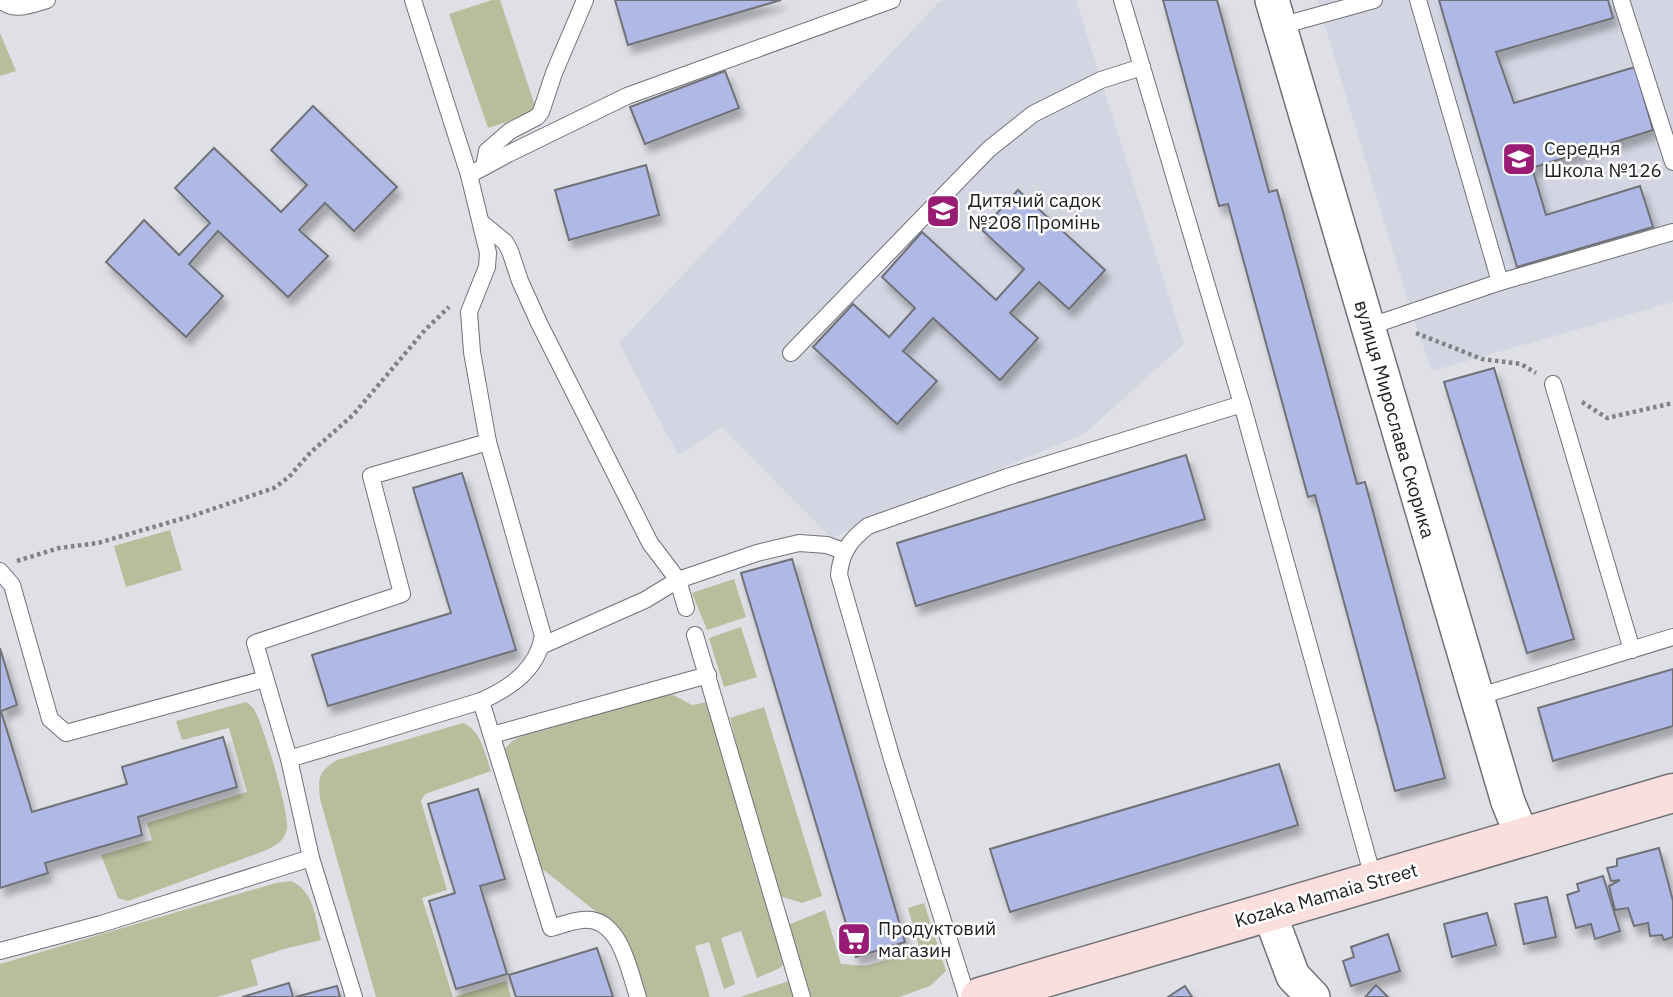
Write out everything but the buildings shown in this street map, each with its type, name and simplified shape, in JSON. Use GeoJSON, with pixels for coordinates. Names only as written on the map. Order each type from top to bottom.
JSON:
{"type":"FeatureCollection","features":[{"type":"Feature","properties":{"kind":"street","name":"вулиця Мирослава Скорика"},"geometry":{"type":"LineString","coordinates":[[1276,13],[1379,323],[1477,697],[1508,802],[1522,836]]}},
{"type":"Feature","properties":{"kind":"street","name":"Kozaka Mamaia Street"},"geometry":{"type":"LineString","coordinates":[[980,997],[1673,793]]}},
{"type":"Feature","properties":{"kind":"street"},"geometry":{"type":"LineString","coordinates":[[1269,912],[1293,976],[1313,997]]}},
{"type":"Feature","properties":{"kind":"lane"},"geometry":{"type":"LineString","coordinates":[[1,0],[6,5],[21,8],[47,0]]}},
{"type":"Feature","properties":{"kind":"lane"},"geometry":{"type":"LineString","coordinates":[[289,759],[481,701],[509,687],[521,677],[541,646],[543,636],[488,442],[472,352],[469,312],[486,267],[488,253],[483,224],[413,0]]}},
{"type":"Feature","properties":{"kind":"lane"},"geometry":{"type":"LineString","coordinates":[[484,167],[487,151],[510,131],[537,117],[541,112],[554,73],[585,0]]}},
{"type":"Feature","properties":{"kind":"lane"},"geometry":{"type":"LineString","coordinates":[[469,176],[627,96],[892,0]]}},
{"type":"Feature","properties":{"kind":"lane"},"geometry":{"type":"LineString","coordinates":[[1122,0],[1242,404],[1374,881]]}},
{"type":"Feature","properties":{"kind":"lane"},"geometry":{"type":"LineString","coordinates":[[1276,13],[1374,0]]}},
{"type":"Feature","properties":{"kind":"lane"},"geometry":{"type":"LineString","coordinates":[[1418,0],[1500,282]]}},
{"type":"Feature","properties":{"kind":"lane"},"geometry":{"type":"LineString","coordinates":[[1621,0],[1673,162]]}},
{"type":"Feature","properties":{"kind":"lane"},"geometry":{"type":"LineString","coordinates":[[791,353],[989,149],[1033,114],[1101,80],[1142,67]]}},
{"type":"Feature","properties":{"kind":"lane"},"geometry":{"type":"LineString","coordinates":[[483,224],[505,242],[510,251],[529,302],[597,440],[650,543],[678,580],[686,608]]}},
{"type":"Feature","properties":{"kind":"lane"},"geometry":{"type":"LineString","coordinates":[[1379,323],[1500,282],[1673,232]]}},
{"type":"Feature","properties":{"kind":"lane"},"geometry":{"type":"LineString","coordinates":[[1553,384],[1632,650]]}},
{"type":"Feature","properties":{"kind":"lane"},"geometry":{"type":"LineString","coordinates":[[967,997],[892,759],[839,575],[844,551],[853,538],[868,526],[905,512],[1242,404]]}},
{"type":"Feature","properties":{"kind":"lane"},"geometry":{"type":"LineString","coordinates":[[354,997],[311,858],[289,759],[255,643],[402,594],[371,476],[488,442]]}},
{"type":"Feature","properties":{"kind":"lane"},"geometry":{"type":"LineString","coordinates":[[541,646],[645,600],[678,580],[757,553],[799,543],[827,545],[844,551]]}},
{"type":"Feature","properties":{"kind":"lane"},"geometry":{"type":"LineString","coordinates":[[2,572],[12,585],[50,719],[66,733],[265,679]]}},
{"type":"Feature","properties":{"kind":"lane"},"geometry":{"type":"LineString","coordinates":[[695,635],[802,997]]}},
{"type":"Feature","properties":{"kind":"lane"},"geometry":{"type":"LineString","coordinates":[[1477,697],[1673,637]]}},
{"type":"Feature","properties":{"kind":"lane"},"geometry":{"type":"LineString","coordinates":[[492,736],[708,676]]}},
{"type":"Feature","properties":{"kind":"lane"},"geometry":{"type":"LineString","coordinates":[[481,701],[551,928],[582,920],[602,923],[619,943],[638,997]]}},
{"type":"Feature","properties":{"kind":"lane"},"geometry":{"type":"LineString","coordinates":[[0,951],[101,924],[311,858]]}},
{"type":"Feature","properties":{"kind":"path"},"geometry":{"type":"LineString","coordinates":[[2,572],[13,562],[35,555],[60,548],[98,543],[195,515],[274,488],[289,477],[310,453],[353,415],[425,330],[453,303]]}},
{"type":"Feature","properties":{"kind":"path"},"geometry":{"type":"LineString","coordinates":[[1379,323],[1417,334],[1482,359],[1521,364],[1606,418],[1673,403]]}},
{"type":"Feature","properties":{"kind":"shaded area","name":"Дитячий садок №208 Промінь"},"geometry":{"type":"Polygon","coordinates":[[[1076,0],[1184,344],[1084,434],[831,538],[722,427],[678,455],[619,343],[939,2],[1076,0]]]}},
{"type":"Feature","properties":{"kind":"shaded area","name":"Середня Школа №126"},"geometry":{"type":"Polygon","coordinates":[[[1317,0],[1673,0],[1673,302],[1432,371],[1411,311],[1317,0]]]}},
{"type":"Feature","properties":{"kind":"green space"},"geometry":{"type":"Polygon","coordinates":[[[492,0],[500,0],[537,112],[488,128],[449,14],[492,0]]]}},
{"type":"Feature","properties":{"kind":"green space"},"geometry":{"type":"Polygon","coordinates":[[[0,33],[16,71],[0,76],[0,33]]]}},
{"type":"Feature","properties":{"kind":"green space"},"geometry":{"type":"Polygon","coordinates":[[[170,530],[182,570],[126,587],[114,546],[170,530]]]}},
{"type":"Feature","properties":{"kind":"green space"},"geometry":{"type":"Polygon","coordinates":[[[734,579],[746,617],[707,630],[692,593],[734,579]]]}},
{"type":"Feature","properties":{"kind":"green space"},"geometry":{"type":"Polygon","coordinates":[[[741,627],[757,677],[724,687],[709,638],[741,627]]]}},
{"type":"Feature","properties":{"kind":"green space"},"geometry":{"type":"Polygon","coordinates":[[[671,694],[692,705],[708,702],[751,857],[785,962],[780,968],[757,978],[741,931],[721,938],[735,984],[724,989],[709,942],[695,946],[710,997],[647,997],[624,934],[540,867],[505,749],[520,737],[671,694]]]}},
{"type":"Feature","properties":{"kind":"green space"},"geometry":{"type":"Polygon","coordinates":[[[246,702],[258,718],[275,769],[287,820],[284,837],[264,851],[128,901],[118,898],[101,855],[152,840],[147,823],[247,792],[229,728],[182,740],[176,721],[246,702]]]}},
{"type":"Feature","properties":{"kind":"green space"},"geometry":{"type":"Polygon","coordinates":[[[764,707],[822,896],[802,903],[777,895],[754,817],[730,718],[764,707]]]}},
{"type":"Feature","properties":{"kind":"green space"},"geometry":{"type":"Polygon","coordinates":[[[463,723],[478,737],[491,771],[425,794],[421,801],[447,890],[422,898],[453,997],[376,997],[320,799],[321,776],[326,768],[337,760],[463,723]]]}},
{"type":"Feature","properties":{"kind":"green space"},"geometry":{"type":"Polygon","coordinates":[[[291,881],[299,885],[309,898],[321,940],[251,960],[258,985],[217,997],[0,997],[0,964],[276,883],[291,881]]]}},
{"type":"Feature","properties":{"kind":"green space"},"geometry":{"type":"Polygon","coordinates":[[[924,903],[946,971],[930,986],[899,997],[810,997],[788,925],[825,910],[841,964],[865,966],[920,950],[908,908],[924,903]]]}},
{"type":"Feature","properties":{"kind":"green space"},"geometry":{"type":"Polygon","coordinates":[[[792,980],[797,997],[740,997],[792,980]]]}},
{"type":"Feature","properties":{"kind":"green space"},"geometry":{"type":"Polygon","coordinates":[[[506,981],[511,997],[454,997],[506,981]]]}},
{"type":"Feature","properties":{"kind":"place","name":"Середня Школа №126"},"geometry":{"type":"Point","coordinates":[1519,159]}},
{"type":"Feature","properties":{"kind":"place","name":"Дитячий садок №208 Промінь"},"geometry":{"type":"Point","coordinates":[943,211]}},
{"type":"Feature","properties":{"kind":"place","name":"Продуктовий магазин"},"geometry":{"type":"Point","coordinates":[854,939]}}]}
